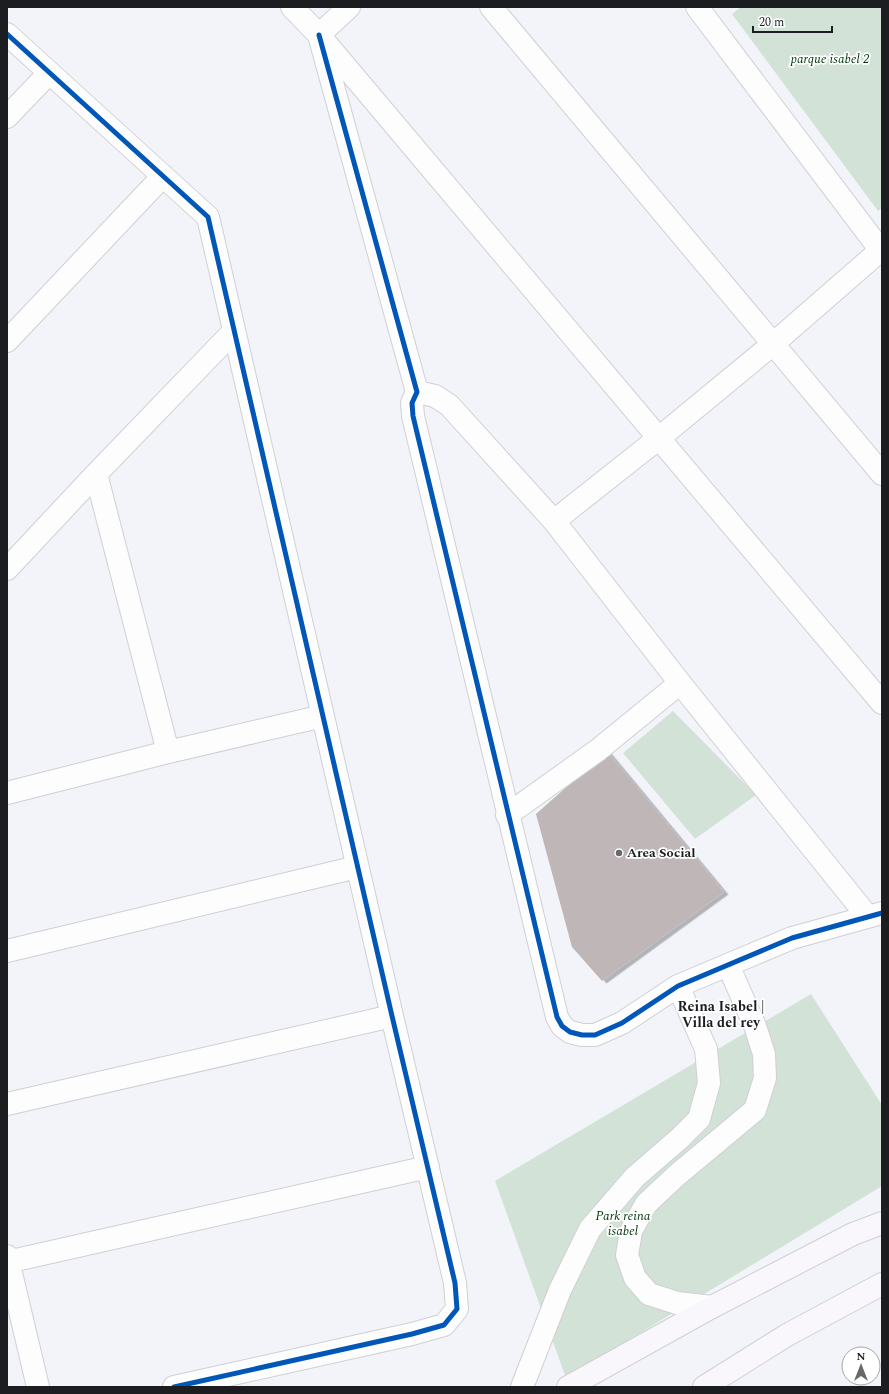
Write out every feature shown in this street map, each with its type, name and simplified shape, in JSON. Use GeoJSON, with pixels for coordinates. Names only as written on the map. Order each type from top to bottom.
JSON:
{"type":"FeatureCollection","features":[{"type":"Feature","properties":{"kind":"street"},"geometry":{"type":"LineString","coordinates":[[292,7],[319,35],[882,703]]}},
{"type":"Feature","properties":{"kind":"street"},"geometry":{"type":"LineString","coordinates":[[319,35],[349,7]]}},
{"type":"Feature","properties":{"kind":"street"},"geometry":{"type":"LineString","coordinates":[[491,7],[882,474]]}},
{"type":"Feature","properties":{"kind":"street"},"geometry":{"type":"LineString","coordinates":[[554,521],[659,438],[773,344],[882,250],[697,7]]}},
{"type":"Feature","properties":{"kind":"street"},"geometry":{"type":"LineString","coordinates":[[7,34],[208,217],[324,716],[357,867],[455,1283],[457,1309],[444,1325],[412,1334],[174,1387]]}},
{"type":"Feature","properties":{"kind":"street"},"geometry":{"type":"LineString","coordinates":[[319,35],[417,392],[412,403],[413,416],[557,1017],[562,1026],[570,1032],[582,1035],[595,1035],[622,1023],[678,986],[792,938],[875,915],[680,683],[554,521],[449,405],[436,396],[417,392]]}},
{"type":"Feature","properties":{"kind":"street"},"geometry":{"type":"LineString","coordinates":[[7,117],[49,73]]}},
{"type":"Feature","properties":{"kind":"street"},"geometry":{"type":"LineString","coordinates":[[7,341],[163,176]]}},
{"type":"Feature","properties":{"kind":"street"},"geometry":{"type":"LineString","coordinates":[[7,570],[96,474],[234,332]]}},
{"type":"Feature","properties":{"kind":"street"},"geometry":{"type":"LineString","coordinates":[[96,474],[168,752]]}},
{"type":"Feature","properties":{"kind":"street"},"geometry":{"type":"LineString","coordinates":[[508,815],[598,750],[680,683]]}},
{"type":"Feature","properties":{"kind":"street"},"geometry":{"type":"LineString","coordinates":[[7,792],[168,752],[324,716]]}},
{"type":"Feature","properties":{"kind":"street"},"geometry":{"type":"LineString","coordinates":[[7,950],[357,867]]}},
{"type":"Feature","properties":{"kind":"street"},"geometry":{"type":"LineString","coordinates":[[712,1308],[678,1303],[649,1294],[635,1278],[627,1255],[631,1231],[646,1204],[677,1175],[755,1110],[765,1078],[764,1054],[755,1026],[728,965]]}},
{"type":"Feature","properties":{"kind":"street"},"geometry":{"type":"LineString","coordinates":[[522,1387],[560,1290],[590,1229],[635,1177],[680,1138],[698,1119],[709,1083],[706,1049],[678,986]]}},
{"type":"Feature","properties":{"kind":"street"},"geometry":{"type":"LineString","coordinates":[[7,1104],[392,1016]]}},
{"type":"Feature","properties":{"kind":"street"},"geometry":{"type":"LineString","coordinates":[[38,1387],[7,1260],[428,1167]]}},
{"type":"Feature","properties":{"kind":"street"},"geometry":{"type":"LineString","coordinates":[[568,1387],[712,1308],[853,1234],[882,1223]]}},
{"type":"Feature","properties":{"kind":"street"},"geometry":{"type":"LineString","coordinates":[[704,1387],[787,1334],[882,1284]]}},
{"type":"Feature","properties":{"kind":"green space","name":"parque isabel 2"},"geometry":{"type":"Polygon","coordinates":[[[741,7],[882,7],[882,208],[878,211],[732,14],[741,7]]]}},
{"type":"Feature","properties":{"kind":"green space"},"geometry":{"type":"Polygon","coordinates":[[[673,711],[756,795],[695,839],[623,753],[673,711]]]}},
{"type":"Feature","properties":{"kind":"green space","name":"Park reina isabel"},"geometry":{"type":"Polygon","coordinates":[[[811,994],[882,1105],[882,1186],[566,1378],[495,1181],[811,994]]]}},
{"type":"Feature","properties":{"kind":"building","name":"Area Social"},"geometry":{"type":"Polygon","coordinates":[[[607,751],[724,892],[602,981],[572,947],[536,814],[607,751]]]}},
{"type":"Feature","properties":{"kind":"cycle path"},"geometry":{"type":"LineString","coordinates":[[7,34],[208,217],[455,1283],[457,1309],[444,1325],[412,1334],[174,1387]]}},
{"type":"Feature","properties":{"kind":"cycle path"},"geometry":{"type":"LineString","coordinates":[[319,35],[417,392],[412,403],[413,416],[557,1017],[562,1026],[570,1032],[582,1035],[595,1035],[622,1023],[678,986],[792,938],[882,913]]}},
{"type":"Feature","properties":{"kind":"place","name":"Area Social"},"geometry":{"type":"Point","coordinates":[619,853]}},
{"type":"Feature","properties":{"kind":"district","name":"Reina Isabel | Villa del rey"},"geometry":{"type":"Point","coordinates":[721,1014]}}]}
